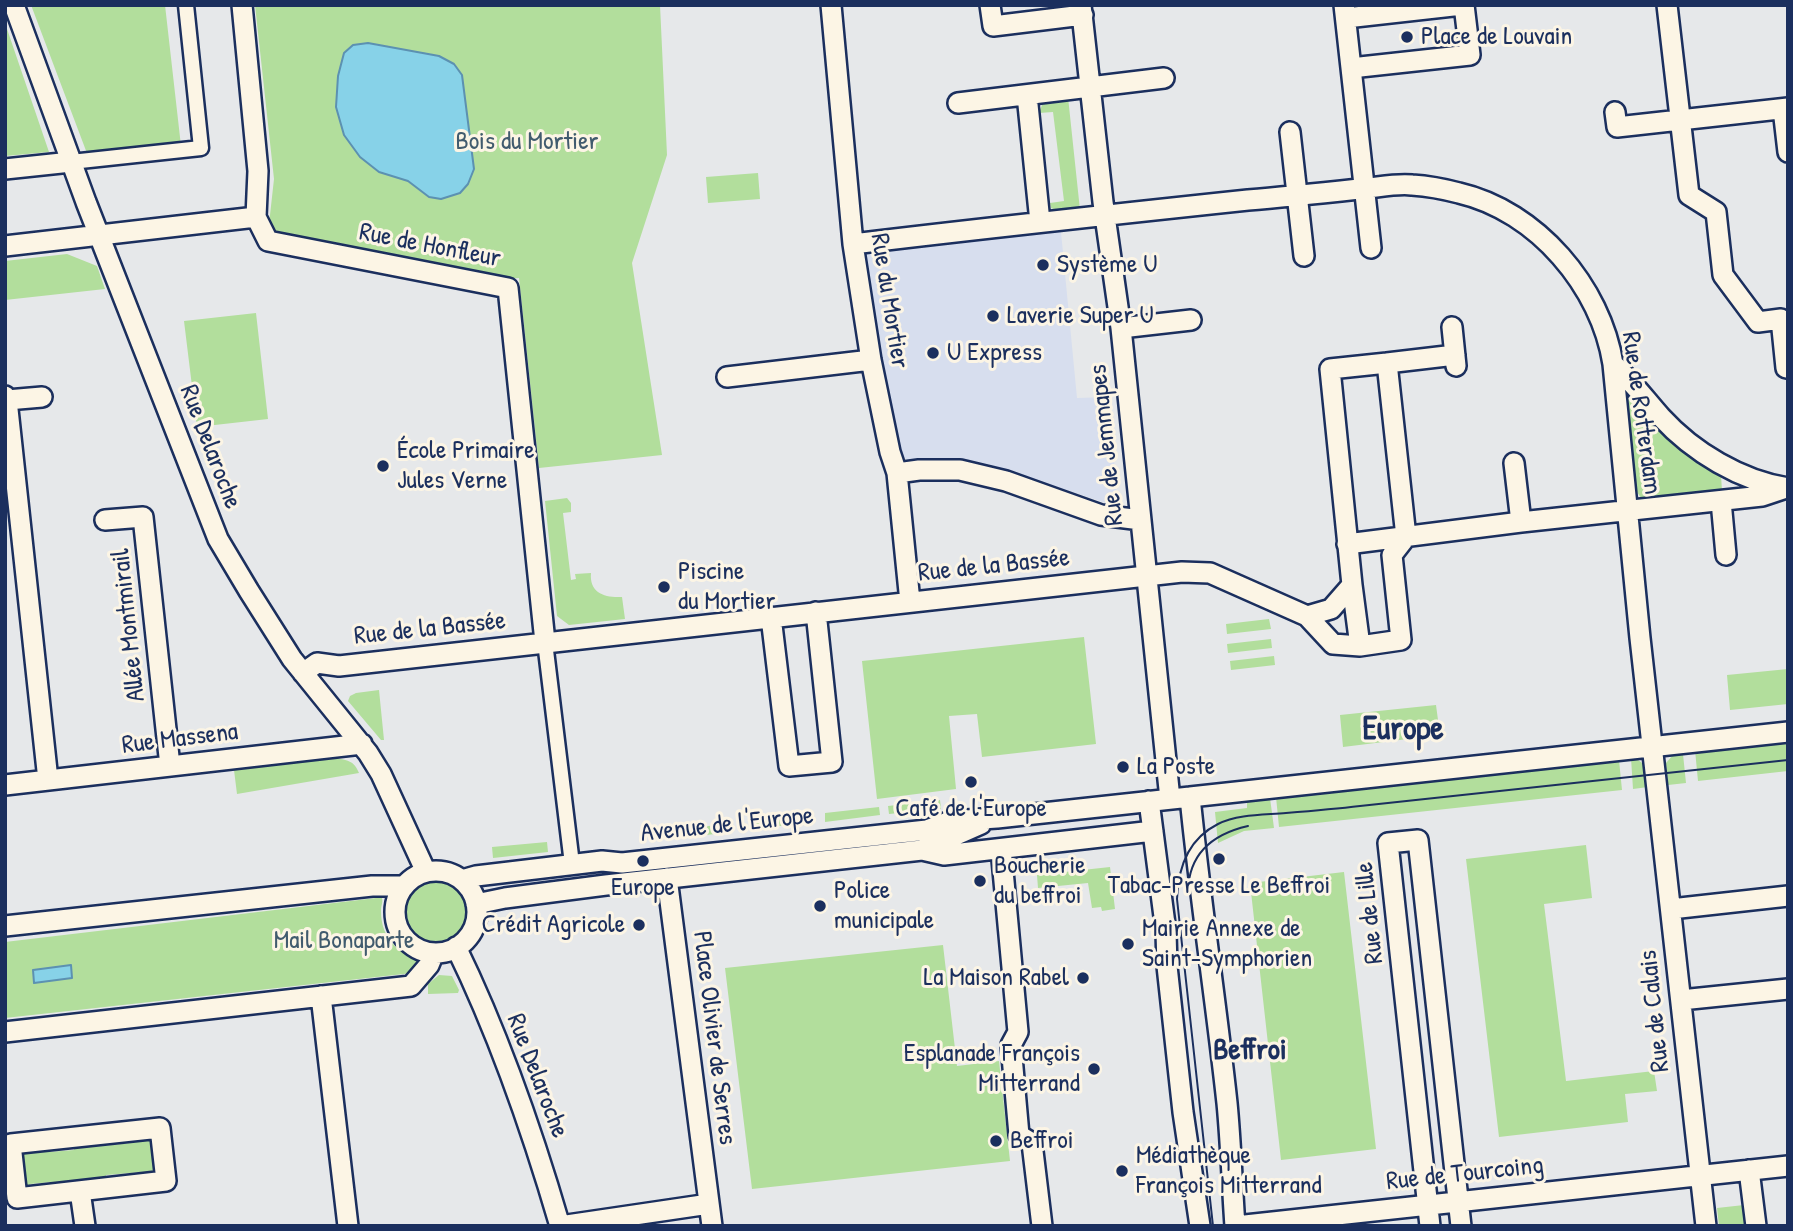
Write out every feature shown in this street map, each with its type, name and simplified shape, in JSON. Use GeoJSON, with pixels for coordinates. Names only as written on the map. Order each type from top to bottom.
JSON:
{"type":"FeatureCollection","features":[{"type":"Feature","properties":{"kind":"street","name":"Rue Delaroche"},"geometry":{"type":"LineString","coordinates":[[14,5],[71,162],[218,539],[292,659],[362,744],[381,774],[426,872]]}},
{"type":"Feature","properties":{"kind":"street"},"geometry":{"type":"LineString","coordinates":[[5,169],[201,148],[186,5]]}},
{"type":"Feature","properties":{"kind":"street"},"geometry":{"type":"LineString","coordinates":[[5,246],[256,218],[258,172],[242,5]]}},
{"type":"Feature","properties":{"kind":"street","name":"Rue du Mortier"},"geometry":{"type":"LineString","coordinates":[[831,5],[853,244],[871,360],[890,452],[897,472],[910,602]]}},
{"type":"Feature","properties":{"kind":"street"},"geometry":{"type":"LineString","coordinates":[[990,5],[993,26],[1082,10]]}},
{"type":"Feature","properties":{"kind":"street"},"geometry":{"type":"LineString","coordinates":[[1351,68],[1469,55],[1463,5],[1345,12],[1351,68],[1364,189],[1371,248]]}},
{"type":"Feature","properties":{"kind":"street"},"geometry":{"type":"LineString","coordinates":[[1667,5],[1689,195],[1716,212],[1723,275],[1758,322],[1785,319],[1786,368]]}},
{"type":"Feature","properties":{"kind":"street","name":"Rue de Jemmapes"},"geometry":{"type":"LineString","coordinates":[[1082,10],[1121,328],[1146,575],[1180,798],[1197,870],[1210,961],[1227,1107],[1235,1226]]}},
{"type":"Feature","properties":{"kind":"street"},"geometry":{"type":"LineString","coordinates":[[957,103],[1164,78]]}},
{"type":"Feature","properties":{"kind":"street"},"geometry":{"type":"LineString","coordinates":[[1027,95],[1041,222]]}},
{"type":"Feature","properties":{"kind":"street"},"geometry":{"type":"LineString","coordinates":[[1615,112],[1617,127],[1785,108],[1788,152]]}},
{"type":"Feature","properties":{"kind":"street"},"geometry":{"type":"LineString","coordinates":[[1290,132],[1304,256]]}},
{"type":"Feature","properties":{"kind":"street","name":"Rue de Rotterdam"},"geometry":{"type":"LineString","coordinates":[[853,244],[1409,184],[1460,193],[1491,204],[1519,219],[1564,260],[1595,307],[1610,344],[1651,737]]}},
{"type":"Feature","properties":{"kind":"street","name":"Rue de Honfleur"},"geometry":{"type":"LineString","coordinates":[[256,218],[268,241],[508,288],[545,642]]}},
{"type":"Feature","properties":{"kind":"street"},"geometry":{"type":"LineString","coordinates":[[1121,328],[1191,320]]}},
{"type":"Feature","properties":{"kind":"street"},"geometry":{"type":"LineString","coordinates":[[1360,646],[1329,369],[1387,363],[1456,361],[1452,327]]}},
{"type":"Feature","properties":{"kind":"street"},"geometry":{"type":"LineString","coordinates":[[727,377],[871,360]]}},
{"type":"Feature","properties":{"kind":"street"},"geometry":{"type":"LineString","coordinates":[[1352,585],[1331,610],[1307,616],[1333,644],[1360,646],[1401,640],[1392,555],[1406,537],[1387,363]]}},
{"type":"Feature","properties":{"kind":"street"},"geometry":{"type":"LineString","coordinates":[[1613,364],[1629,378],[1681,437],[1729,469],[1787,488]]}},
{"type":"Feature","properties":{"kind":"street"},"geometry":{"type":"LineString","coordinates":[[42,397],[6,398],[48,780]]}},
{"type":"Feature","properties":{"kind":"street"},"geometry":{"type":"LineString","coordinates":[[1514,463],[1521,522]]}},
{"type":"Feature","properties":{"kind":"street"},"geometry":{"type":"LineString","coordinates":[[897,472],[960,470],[1006,481],[1101,515],[1141,520]]}},
{"type":"Feature","properties":{"kind":"street"},"geometry":{"type":"LineString","coordinates":[[1347,544],[1762,496],[1787,488]]}},
{"type":"Feature","properties":{"kind":"street"},"geometry":{"type":"LineString","coordinates":[[1721,500],[1726,555]]}},
{"type":"Feature","properties":{"kind":"street","name":"Allée Montmirail"},"geometry":{"type":"LineString","coordinates":[[105,520],[143,517],[170,766]]}},
{"type":"Feature","properties":{"kind":"street","name":"Rue de la Bassée"},"geometry":{"type":"LineString","coordinates":[[303,673],[317,663],[339,666],[1182,572],[1210,573],[1307,616]]}},
{"type":"Feature","properties":{"kind":"street"},"geometry":{"type":"LineString","coordinates":[[771,617],[789,766],[832,762],[816,612]]}},
{"type":"Feature","properties":{"kind":"street"},"geometry":{"type":"LineString","coordinates":[[545,642],[572,864]]}},
{"type":"Feature","properties":{"kind":"street","name":"Avenue de l'Europe"},"geometry":{"type":"LineString","coordinates":[[462,880],[501,872],[572,864],[602,861],[622,863],[927,830],[951,821],[1180,798],[1651,737],[1788,732]]}},
{"type":"Feature","properties":{"kind":"street","name":"Rue de Calais"},"geometry":{"type":"LineString","coordinates":[[1651,737],[1706,1226]]}},
{"type":"Feature","properties":{"kind":"street","name":"Rue Massena"},"geometry":{"type":"LineString","coordinates":[[5,785],[362,744]]}},
{"type":"Feature","properties":{"kind":"street"},"geometry":{"type":"LineString","coordinates":[[1149,801],[1166,932],[1167,966],[1183,1112],[1200,1226]]}},
{"type":"Feature","properties":{"kind":"street","name":"Avenue de l'Europe"},"geometry":{"type":"LineString","coordinates":[[476,904],[518,896],[922,849],[997,818]]}},
{"type":"Feature","properties":{"kind":"street","name":"Avenue de l'Europe"},"geometry":{"type":"LineString","coordinates":[[922,849],[944,855],[1153,831]]}},
{"type":"Feature","properties":{"kind":"street","name":"Rue de Lille"},"geometry":{"type":"LineString","coordinates":[[1430,1226],[1388,843],[1418,840],[1461,1226]]}},
{"type":"Feature","properties":{"kind":"street"},"geometry":{"type":"LineString","coordinates":[[1001,849],[1018,1032],[1011,1045],[1019,1135],[1032,1143],[1042,1226]]}},
{"type":"Feature","properties":{"kind":"street"},"geometry":{"type":"LineString","coordinates":[[426,872],[451,873],[462,880],[472,891],[477,916],[474,929],[466,940],[446,952],[434,953],[410,944],[396,923],[397,897],[403,886],[413,877],[426,872]]}},
{"type":"Feature","properties":{"kind":"street","name":"Place Olivier de Serres"},"geometry":{"type":"LineString","coordinates":[[667,878],[709,1204]]}},
{"type":"Feature","properties":{"kind":"street"},"geometry":{"type":"LineString","coordinates":[[5,926],[372,886],[403,886]]}},
{"type":"Feature","properties":{"kind":"street"},"geometry":{"type":"LineString","coordinates":[[1671,909],[1788,896]]}},
{"type":"Feature","properties":{"kind":"street","name":"Rue Delaroche"},"geometry":{"type":"LineString","coordinates":[[456,947],[501,1046],[539,1155],[560,1226]]}},
{"type":"Feature","properties":{"kind":"street"},"geometry":{"type":"LineString","coordinates":[[5,1032],[411,986],[429,965],[434,953]]}},
{"type":"Feature","properties":{"kind":"street"},"geometry":{"type":"LineString","coordinates":[[1681,1000],[1788,989]]}},
{"type":"Feature","properties":{"kind":"street"},"geometry":{"type":"LineString","coordinates":[[321,996],[348,1226]]}},
{"type":"Feature","properties":{"kind":"street"},"geometry":{"type":"LineString","coordinates":[[160,1128],[166,1181],[80,1191],[16,1198],[11,1144],[160,1128]]}},
{"type":"Feature","properties":{"kind":"street","name":"Rue de Tourcoing"},"geometry":{"type":"LineString","coordinates":[[1235,1226],[1788,1166]]}},
{"type":"Feature","properties":{"kind":"street"},"geometry":{"type":"LineString","coordinates":[[1749,1170],[1756,1226]]}},
{"type":"Feature","properties":{"kind":"street"},"geometry":{"type":"LineString","coordinates":[[80,1191],[85,1226]]}},
{"type":"Feature","properties":{"kind":"street"},"geometry":{"type":"LineString","coordinates":[[560,1226],[709,1204],[712,1226]]}},
{"type":"Feature","properties":{"kind":"shaded area"},"geometry":{"type":"Polygon","coordinates":[[[1061,232],[1077,398],[1109,397],[1117,498],[1109,504],[993,466],[915,465],[899,454],[866,278],[865,251],[1061,232]]]}},
{"type":"Feature","properties":{"kind":"green space"},"geometry":{"type":"Polygon","coordinates":[[[31,5],[165,5],[181,146],[88,156],[31,5]]]}},
{"type":"Feature","properties":{"kind":"green space","name":"Bois du Mortier"},"geometry":{"type":"Polygon","coordinates":[[[255,5],[660,5],[667,155],[632,263],[662,455],[539,468],[519,278],[504,279],[275,233],[269,224],[274,179],[255,5]]]}},
{"type":"Feature","properties":{"kind":"green space"},"geometry":{"type":"Polygon","coordinates":[[[5,23],[49,152],[5,156],[5,23]]]}},
{"type":"Feature","properties":{"kind":"green space"},"geometry":{"type":"Polygon","coordinates":[[[1068,97],[1080,210],[1059,211],[1051,208],[1050,203],[1064,201],[1053,112],[1039,113],[1042,105],[1051,98],[1068,97]]]}},
{"type":"Feature","properties":{"kind":"green space"},"geometry":{"type":"Polygon","coordinates":[[[758,173],[760,199],[708,203],[706,177],[758,173]]]}},
{"type":"Feature","properties":{"kind":"green space"},"geometry":{"type":"Polygon","coordinates":[[[67,254],[97,266],[105,289],[5,300],[5,261],[67,254]]]}},
{"type":"Feature","properties":{"kind":"green space"},"geometry":{"type":"Polygon","coordinates":[[[256,313],[268,419],[197,427],[184,321],[256,313]]]}},
{"type":"Feature","properties":{"kind":"green space"},"geometry":{"type":"Polygon","coordinates":[[[1629,398],[1638,400],[1654,424],[1674,444],[1721,475],[1722,491],[1641,498],[1633,486],[1625,404],[1629,398]]]}},
{"type":"Feature","properties":{"kind":"green space"},"geometry":{"type":"Polygon","coordinates":[[[567,498],[571,503],[571,512],[563,513],[571,580],[576,579],[575,574],[591,573],[595,590],[604,595],[622,597],[625,619],[569,625],[557,616],[545,501],[567,498]]]}},
{"type":"Feature","properties":{"kind":"green space"},"geometry":{"type":"Polygon","coordinates":[[[1269,619],[1271,629],[1227,634],[1226,624],[1269,619]]]}},
{"type":"Feature","properties":{"kind":"green space"},"geometry":{"type":"Polygon","coordinates":[[[1084,637],[1096,744],[982,757],[977,714],[949,716],[956,789],[877,799],[862,661],[1084,637]]]}},
{"type":"Feature","properties":{"kind":"green space"},"geometry":{"type":"Polygon","coordinates":[[[1271,639],[1272,648],[1228,653],[1227,644],[1271,639]]]}},
{"type":"Feature","properties":{"kind":"green space"},"geometry":{"type":"Polygon","coordinates":[[[1274,656],[1275,665],[1231,670],[1230,661],[1274,656]]]}},
{"type":"Feature","properties":{"kind":"green space"},"geometry":{"type":"Polygon","coordinates":[[[1788,669],[1788,704],[1730,710],[1727,675],[1788,669]]]}},
{"type":"Feature","properties":{"kind":"green space"},"geometry":{"type":"Polygon","coordinates":[[[379,690],[384,740],[381,740],[348,701],[350,696],[356,693],[379,690]]]}},
{"type":"Feature","properties":{"kind":"green space"},"geometry":{"type":"Polygon","coordinates":[[[1436,705],[1440,735],[1343,747],[1340,715],[1436,705]]]}},
{"type":"Feature","properties":{"kind":"green space"},"geometry":{"type":"Polygon","coordinates":[[[1788,740],[1788,771],[1698,781],[1695,750],[1788,740]]]}},
{"type":"Feature","properties":{"kind":"green space"},"geometry":{"type":"Polygon","coordinates":[[[1683,754],[1686,783],[1668,785],[1666,763],[1673,755],[1683,754]]]}},
{"type":"Feature","properties":{"kind":"green space"},"geometry":{"type":"Polygon","coordinates":[[[333,758],[349,761],[359,773],[237,794],[234,770],[333,758]]]}},
{"type":"Feature","properties":{"kind":"green space"},"geometry":{"type":"Polygon","coordinates":[[[1631,758],[1643,764],[1648,787],[1633,789],[1631,758]]]}},
{"type":"Feature","properties":{"kind":"green space"},"geometry":{"type":"Polygon","coordinates":[[[1619,760],[1622,790],[1279,827],[1276,797],[1619,760]]]}},
{"type":"Feature","properties":{"kind":"green space"},"geometry":{"type":"Polygon","coordinates":[[[1270,798],[1274,828],[1244,831],[1218,843],[1215,812],[1247,808],[1247,800],[1270,798]]]}},
{"type":"Feature","properties":{"kind":"green space"},"geometry":{"type":"Polygon","coordinates":[[[940,800],[941,809],[889,814],[888,806],[940,800]]]}},
{"type":"Feature","properties":{"kind":"green space"},"geometry":{"type":"Polygon","coordinates":[[[879,807],[880,815],[825,822],[825,813],[879,807]]]}},
{"type":"Feature","properties":{"kind":"green space"},"geometry":{"type":"Polygon","coordinates":[[[805,815],[806,823],[752,829],[751,821],[805,815]]]}},
{"type":"Feature","properties":{"kind":"green space"},"geometry":{"type":"Polygon","coordinates":[[[732,823],[733,832],[679,838],[678,830],[732,823]]]}},
{"type":"Feature","properties":{"kind":"green space"},"geometry":{"type":"Polygon","coordinates":[[[547,842],[548,852],[493,858],[492,847],[547,842]]]}},
{"type":"Feature","properties":{"kind":"green space"},"geometry":{"type":"Polygon","coordinates":[[[1586,845],[1592,898],[1544,904],[1566,1081],[1654,1071],[1657,1091],[1625,1094],[1628,1122],[1499,1137],[1466,859],[1586,845]]]}},
{"type":"Feature","properties":{"kind":"green space"},"geometry":{"type":"Polygon","coordinates":[[[1110,867],[1115,909],[1102,911],[1101,907],[1092,908],[1088,883],[1038,888],[1037,875],[1110,867]]]}},
{"type":"Feature","properties":{"kind":"green space"},"geometry":{"type":"Polygon","coordinates":[[[1344,872],[1376,1149],[1281,1160],[1250,883],[1344,872]]]}},
{"type":"Feature","properties":{"kind":"green space"},"geometry":{"type":"Polygon","coordinates":[[[436,881],[448,883],[458,890],[465,900],[465,924],[458,934],[448,941],[436,943],[424,941],[414,934],[407,924],[405,912],[407,900],[414,890],[424,883],[436,881]]]}},
{"type":"Feature","properties":{"kind":"green space","name":"Mail Bonaparte"},"geometry":{"type":"Polygon","coordinates":[[[377,894],[382,897],[382,921],[388,937],[398,949],[420,963],[413,973],[5,1018],[5,942],[376,898],[377,894]]]}},
{"type":"Feature","properties":{"kind":"green space"},"geometry":{"type":"Polygon","coordinates":[[[943,945],[957,1066],[999,1061],[1010,1161],[752,1189],[725,968],[943,945]]]}},
{"type":"Feature","properties":{"kind":"green space"},"geometry":{"type":"Polygon","coordinates":[[[439,975],[452,976],[458,993],[428,994],[428,984],[439,975]]]}},
{"type":"Feature","properties":{"kind":"green space"},"geometry":{"type":"Polygon","coordinates":[[[147,1136],[153,1140],[155,1171],[151,1176],[145,1177],[144,1172],[106,1175],[106,1181],[55,1186],[53,1182],[30,1184],[28,1190],[23,1185],[19,1154],[24,1149],[48,1147],[49,1152],[74,1150],[74,1144],[91,1142],[92,1147],[130,1143],[130,1138],[147,1136]]]}},
{"type":"Feature","properties":{"kind":"green space"},"geometry":{"type":"Polygon","coordinates":[[[1744,1205],[1747,1226],[1719,1226],[1717,1208],[1744,1205]]]}},
{"type":"Feature","properties":{"kind":"water"},"geometry":{"type":"Polygon","coordinates":[[[368,43],[439,56],[454,64],[462,75],[474,169],[468,184],[460,193],[441,199],[429,197],[408,181],[379,172],[360,157],[344,135],[336,107],[338,76],[344,53],[353,45],[368,43]]]}},
{"type":"Feature","properties":{"kind":"water"},"geometry":{"type":"Polygon","coordinates":[[[71,965],[72,978],[34,983],[33,970],[71,965]]]}},
{"type":"Feature","properties":{"kind":"tram line"},"geometry":{"type":"LineString","coordinates":[[1213,1226],[1177,899],[1180,876],[1187,855],[1208,830],[1234,818],[1788,760]]}},
{"type":"Feature","properties":{"kind":"tram line"},"geometry":{"type":"LineString","coordinates":[[1188,891],[1193,866],[1205,847],[1224,834],[1248,826]]}},
{"type":"Feature","properties":{"kind":"place","name":"Place de Louvain"},"geometry":{"type":"Point","coordinates":[1407,37]}},
{"type":"Feature","properties":{"kind":"place","name":"Système U"},"geometry":{"type":"Point","coordinates":[1043,265]}},
{"type":"Feature","properties":{"kind":"place","name":"Laverie Super U"},"geometry":{"type":"Point","coordinates":[993,316]}},
{"type":"Feature","properties":{"kind":"place","name":"U Express"},"geometry":{"type":"Point","coordinates":[933,353]}},
{"type":"Feature","properties":{"kind":"place","name":"École Primaire Jules Verne"},"geometry":{"type":"Point","coordinates":[383,466]}},
{"type":"Feature","properties":{"kind":"place","name":"Piscine du Mortier"},"geometry":{"type":"Point","coordinates":[664,587]}},
{"type":"Feature","properties":{"kind":"place","name":"La Poste"},"geometry":{"type":"Point","coordinates":[1123,767]}},
{"type":"Feature","properties":{"kind":"place","name":"Café de l'Europe"},"geometry":{"type":"Point","coordinates":[971,782]}},
{"type":"Feature","properties":{"kind":"place","name":"Tabac-Presse Le Beffroi"},"geometry":{"type":"Point","coordinates":[1219,859]}},
{"type":"Feature","properties":{"kind":"place","name":"Europe"},"geometry":{"type":"Point","coordinates":[643,861]}},
{"type":"Feature","properties":{"kind":"place","name":"Boucherie du beffroi"},"geometry":{"type":"Point","coordinates":[980,881]}},
{"type":"Feature","properties":{"kind":"place","name":"Police municipale"},"geometry":{"type":"Point","coordinates":[820,906]}},
{"type":"Feature","properties":{"kind":"place","name":"Crédit Agricole"},"geometry":{"type":"Point","coordinates":[639,925]}},
{"type":"Feature","properties":{"kind":"place","name":"Mairie Annexe de Saint-Symphorien"},"geometry":{"type":"Point","coordinates":[1128,944]}},
{"type":"Feature","properties":{"kind":"place","name":"La Maison Rabel"},"geometry":{"type":"Point","coordinates":[1083,978]}},
{"type":"Feature","properties":{"kind":"place","name":"Esplanade François Mitterrand"},"geometry":{"type":"Point","coordinates":[1094,1069]}},
{"type":"Feature","properties":{"kind":"place","name":"Beffroi"},"geometry":{"type":"Point","coordinates":[996,1141]}},
{"type":"Feature","properties":{"kind":"place","name":"Médiathèque François Mitterrand"},"geometry":{"type":"Point","coordinates":[1122,1171]}},
{"type":"Feature","properties":{"kind":"district","name":"Europe"},"geometry":{"type":"Point","coordinates":[1403,730]}},
{"type":"Feature","properties":{"kind":"district","name":"Beffroi"},"geometry":{"type":"Point","coordinates":[1250,1051]}}]}
